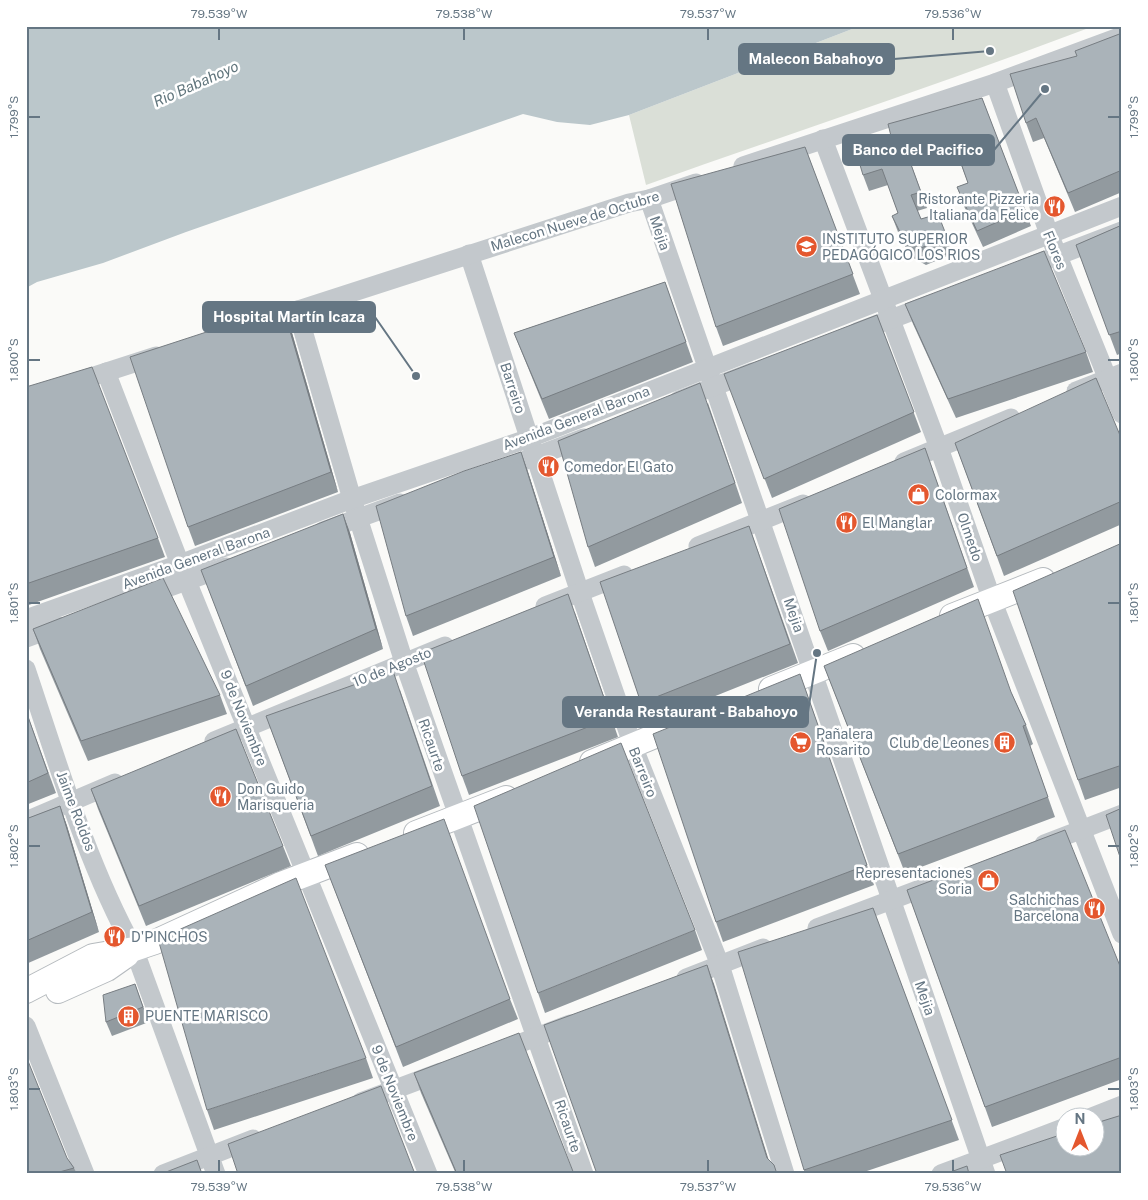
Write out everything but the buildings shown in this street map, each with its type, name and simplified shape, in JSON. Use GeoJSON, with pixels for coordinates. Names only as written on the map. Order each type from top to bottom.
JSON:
{"type":"FeatureCollection","features":[{"type":"Feature","properties":{"kind":"main road"},"geometry":{"type":"LineString","coordinates":[[929,625],[1066,571]]}},
{"type":"Feature","properties":{"kind":"main road"},"geometry":{"type":"LineString","coordinates":[[750,698],[876,647]]}},
{"type":"Feature","properties":{"kind":"main road"},"geometry":{"type":"LineString","coordinates":[[568,772],[705,716]]}},
{"type":"Feature","properties":{"kind":"main road"},"geometry":{"type":"LineString","coordinates":[[26,1005],[107,969],[134,949],[307,874],[458,818],[522,791]]}},
{"type":"Feature","properties":{"kind":"main road"},"geometry":{"type":"LineString","coordinates":[[26,991],[93,956],[134,949]]}},
{"type":"Feature","properties":{"kind":"street","name":"Malecon Nueve de Octubre"},"geometry":{"type":"LineString","coordinates":[[243,328],[629,203],[649,199],[823,139],[995,83],[1122,36]]}},
{"type":"Feature","properties":{"kind":"street","name":"Flores"},"geometry":{"type":"LineString","coordinates":[[995,83],[1057,256],[1114,376],[1122,414]]}},
{"type":"Feature","properties":{"kind":"street","name":"Olmedo"},"geometry":{"type":"LineString","coordinates":[[823,139],[939,448],[992,600],[1122,934]]}},
{"type":"Feature","properties":{"kind":"street","name":"Mejia"},"geometry":{"type":"LineString","coordinates":[[649,199],[983,1167]]}},
{"type":"Feature","properties":{"kind":"street","name":"Avenida General Barona"},"geometry":{"type":"LineString","coordinates":[[124,603],[184,573],[352,500],[530,438],[708,366],[1122,206]]}},
{"type":"Feature","properties":{"kind":"street"},"geometry":{"type":"LineString","coordinates":[[1011,274],[1122,231]]}},
{"type":"Feature","properties":{"kind":"street","name":"Barreiro"},"geometry":{"type":"LineString","coordinates":[[469,254],[580,593],[633,746],[720,965],[785,1174]]}},
{"type":"Feature","properties":{"kind":"street"},"geometry":{"type":"LineString","coordinates":[[844,337],[946,298]]}},
{"type":"Feature","properties":{"kind":"street","name":"Ricaurte"},"geometry":{"type":"LineString","coordinates":[[297,310],[352,500],[404,662],[584,1174]]}},
{"type":"Feature","properties":{"kind":"street"},"geometry":{"type":"LineString","coordinates":[[26,398],[170,352]]}},
{"type":"Feature","properties":{"kind":"street","name":"Avenida General Barona"},"geometry":{"type":"LineString","coordinates":[[661,408],[770,365]]}},
{"type":"Feature","properties":{"kind":"street","name":"9 de Noviembre"},"geometry":{"type":"LineString","coordinates":[[106,372],[184,573],[428,1174]]}},
{"type":"Feature","properties":{"kind":"street"},"geometry":{"type":"LineString","coordinates":[[1063,397],[1114,376]]}},
{"type":"Feature","properties":{"kind":"street"},"geometry":{"type":"LineString","coordinates":[[885,470],[1027,411]]}},
{"type":"Feature","properties":{"kind":"street","name":"Avenida General Barona"},"geometry":{"type":"LineString","coordinates":[[480,476],[537,457],[599,432]]}},
{"type":"Feature","properties":{"kind":"street"},"geometry":{"type":"LineString","coordinates":[[679,553],[823,495]]}},
{"type":"Feature","properties":{"kind":"street"},"geometry":{"type":"LineString","coordinates":[[304,538],[415,498]]}},
{"type":"Feature","properties":{"kind":"street","name":"Avenida General Barona"},"geometry":{"type":"LineString","coordinates":[[26,619],[184,573],[241,561]]}},
{"type":"Feature","properties":{"kind":"street"},"geometry":{"type":"LineString","coordinates":[[524,614],[643,567]]}},
{"type":"Feature","properties":{"kind":"street"},"geometry":{"type":"LineString","coordinates":[[26,638],[80,619]]}},
{"type":"Feature","properties":{"kind":"street","name":"10 de Agosto"},"geometry":{"type":"LineString","coordinates":[[194,749],[459,640]]}},
{"type":"Feature","properties":{"kind":"street","name":"Jaime Roldos"},"geometry":{"type":"LineString","coordinates":[[26,669],[71,802],[120,923],[134,949],[216,1174]]}},
{"type":"Feature","properties":{"kind":"street"},"geometry":{"type":"LineString","coordinates":[[26,821],[133,775]]}},
{"type":"Feature","properties":{"kind":"street"},"geometry":{"type":"LineString","coordinates":[[1028,850],[1122,814]]}},
{"type":"Feature","properties":{"kind":"street"},"geometry":{"type":"LineString","coordinates":[[801,934],[946,879]]}},
{"type":"Feature","properties":{"kind":"street"},"geometry":{"type":"LineString","coordinates":[[665,986],[783,940]]}},
{"type":"Feature","properties":{"kind":"street"},"geometry":{"type":"LineString","coordinates":[[482,1057],[583,1019]]}},
{"type":"Feature","properties":{"kind":"street"},"geometry":{"type":"LineString","coordinates":[[26,1026],[85,1174]]}},
{"type":"Feature","properties":{"kind":"street"},"geometry":{"type":"LineString","coordinates":[[346,1107],[455,1067]]}},
{"type":"Feature","properties":{"kind":"street"},"geometry":{"type":"LineString","coordinates":[[1106,1111],[1122,1105]]}},
{"type":"Feature","properties":{"kind":"street"},"geometry":{"type":"LineString","coordinates":[[163,1174],[272,1132]]}},
{"type":"Feature","properties":{"kind":"street"},"geometry":{"type":"LineString","coordinates":[[941,1174],[983,1167],[1056,1132]]}},
{"type":"Feature","properties":{"kind":"shaded area"},"geometry":{"type":"Polygon","coordinates":[[[860,26],[1094,26],[646,185],[629,115],[860,26]]]}},
{"type":"Feature","properties":{"kind":"water","name":"Rio Babahoyo"},"geometry":{"type":"Polygon","coordinates":[[[26,26],[860,26],[629,115],[590,125],[557,122],[523,114],[103,263],[37,282],[26,288],[26,26]]]}},
{"type":"Feature","properties":{"kind":"place","name":"Malecon Babahoyo"},"geometry":{"type":"Point","coordinates":[990,51]}},
{"type":"Feature","properties":{"kind":"place","name":"Banco del Pacifico"},"geometry":{"type":"Point","coordinates":[1045,89]}},
{"type":"Feature","properties":{"kind":"place","name":"Ristorante Pizzeria Italiana da Felice"},"geometry":{"type":"Point","coordinates":[1055,207]}},
{"type":"Feature","properties":{"kind":"place","name":"INSTITUTO SUPERIOR PEDAGÓGICO LOS RIOS"},"geometry":{"type":"Point","coordinates":[806,247]}},
{"type":"Feature","properties":{"kind":"place","name":"Hospital Martín Icaza"},"geometry":{"type":"Point","coordinates":[416,376]}},
{"type":"Feature","properties":{"kind":"place","name":"Comedor El Gato"},"geometry":{"type":"Point","coordinates":[548,467]}},
{"type":"Feature","properties":{"kind":"place","name":"Colormax"},"geometry":{"type":"Point","coordinates":[919,495]}},
{"type":"Feature","properties":{"kind":"place","name":"El Manglar"},"geometry":{"type":"Point","coordinates":[846,523]}},
{"type":"Feature","properties":{"kind":"place","name":"Veranda Restaurant - Babahoyo"},"geometry":{"type":"Point","coordinates":[817,653]}},
{"type":"Feature","properties":{"kind":"place","name":"Pañalera Rosarito"},"geometry":{"type":"Point","coordinates":[800,742]}},
{"type":"Feature","properties":{"kind":"place","name":"Club de Leones"},"geometry":{"type":"Point","coordinates":[1005,743]}},
{"type":"Feature","properties":{"kind":"place","name":"Don Guido Marisqueria"},"geometry":{"type":"Point","coordinates":[221,797]}},
{"type":"Feature","properties":{"kind":"place","name":"Representaciones Soria"},"geometry":{"type":"Point","coordinates":[988,881]}},
{"type":"Feature","properties":{"kind":"place","name":"Salchichas Barcelona"},"geometry":{"type":"Point","coordinates":[1095,908]}},
{"type":"Feature","properties":{"kind":"place","name":"D'PINCHOS"},"geometry":{"type":"Point","coordinates":[115,937]}},
{"type":"Feature","properties":{"kind":"place","name":"PUENTE MARISCO"},"geometry":{"type":"Point","coordinates":[129,1016]}}]}
